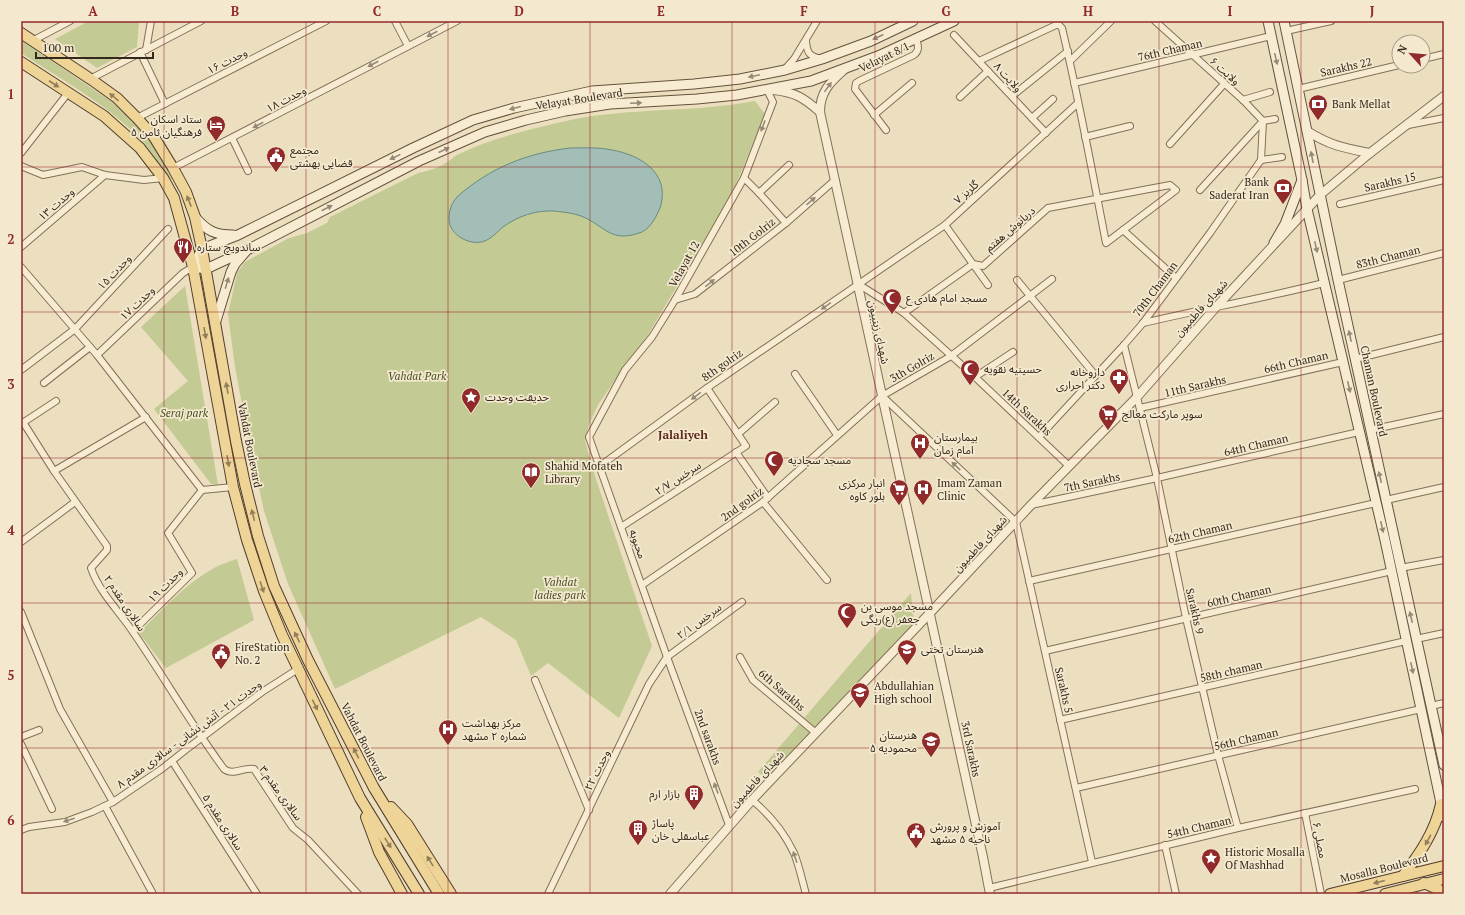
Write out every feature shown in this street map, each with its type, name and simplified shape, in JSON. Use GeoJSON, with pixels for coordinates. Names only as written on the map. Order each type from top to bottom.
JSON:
{"type":"FeatureCollection","features":[{"type":"Feature","properties":{"kind":"main road","name":"Velayat Boulevard"},"geometry":{"type":"LineString","coordinates":[[202,249],[238,235],[413,148],[473,120],[514,108],[592,91],[694,84],[740,79],[785,70],[822,59],[871,41],[913,21]]}},
{"type":"Feature","properties":{"kind":"main road","name":"Velayat Boulevard"},"geometry":{"type":"LineString","coordinates":[[193,268],[206,269],[247,250],[419,161],[470,138],[512,124],[565,111],[610,104],[697,99],[768,90],[811,81],[878,56],[954,21]]}},
{"type":"Feature","properties":{"kind":"main road"},"geometry":{"type":"LineString","coordinates":[[1268,21],[1302,180],[1285,224],[1274,243]]}},
{"type":"Feature","properties":{"kind":"main road","name":"Chaman Boulevard"},"geometry":{"type":"LineString","coordinates":[[1284,21],[1386,500],[1406,641],[1444,817]]}},
{"type":"Feature","properties":{"kind":"main road","name":"Vahdat Boulevard"},"geometry":{"type":"LineString","coordinates":[[21,33],[117,98],[154,137],[186,192],[195,217],[202,249],[245,484],[258,536],[274,586],[308,660],[374,788],[439,894]]}},
{"type":"Feature","properties":{"kind":"main road"},"geometry":{"type":"LineString","coordinates":[[21,62],[109,120],[140,148],[163,178],[174,198],[193,268],[233,486],[247,540],[264,591],[298,669],[360,798],[419,894]]}},
{"type":"Feature","properties":{"kind":"main road","name":"Chaman Boulevard"},"geometry":{"type":"LineString","coordinates":[[1302,180],[1307,209],[1376,503],[1416,639],[1444,765]]}},
{"type":"Feature","properties":{"kind":"main road","name":"Velayat Boulevard"},"geometry":{"type":"LineString","coordinates":[[195,217],[204,227],[212,232],[221,235],[238,235]]}},
{"type":"Feature","properties":{"kind":"main road"},"geometry":{"type":"LineString","coordinates":[[238,235],[236,238],[236,245],[242,250],[247,250]]}},
{"type":"Feature","properties":{"kind":"main road"},"geometry":{"type":"LineString","coordinates":[[193,268],[202,249]]}},
{"type":"Feature","properties":{"kind":"main road","name":"Velayat Boulevard"},"geometry":{"type":"LineString","coordinates":[[216,321],[231,272],[235,264],[247,250]]}},
{"type":"Feature","properties":{"kind":"main road"},"geometry":{"type":"LineString","coordinates":[[1324,283],[1338,280]]}},
{"type":"Feature","properties":{"kind":"main road"},"geometry":{"type":"LineString","coordinates":[[1343,362],[1355,359]]}},
{"type":"Feature","properties":{"kind":"main road"},"geometry":{"type":"LineString","coordinates":[[1360,432],[1370,430]]}},
{"type":"Feature","properties":{"kind":"main road"},"geometry":{"type":"LineString","coordinates":[[1376,503],[1386,500]]}},
{"type":"Feature","properties":{"kind":"main road"},"geometry":{"type":"LineString","coordinates":[[1406,641],[1416,639]]}},
{"type":"Feature","properties":{"kind":"main road"},"geometry":{"type":"LineString","coordinates":[[1421,709],[1431,706]]}},
{"type":"Feature","properties":{"kind":"main road"},"geometry":{"type":"LineString","coordinates":[[374,788],[406,824],[451,894]]}},
{"type":"Feature","properties":{"kind":"main road"},"geometry":{"type":"LineString","coordinates":[[360,798],[379,852],[402,894]]}},
{"type":"Feature","properties":{"kind":"main road"},"geometry":{"type":"LineString","coordinates":[[1403,876],[1428,841],[1438,818],[1441,804]]}},
{"type":"Feature","properties":{"kind":"main road","name":"Mosalla Boulevard"},"geometry":{"type":"LineString","coordinates":[[1330,894],[1444,866]]}},
{"type":"Feature","properties":{"kind":"main road"},"geometry":{"type":"LineString","coordinates":[[1384,894],[1444,879]]}},
{"type":"Feature","properties":{"kind":"main road"},"geometry":{"type":"LineString","coordinates":[[1424,883],[1444,892]]}},
{"type":"Feature","properties":{"kind":"street"},"geometry":{"type":"LineString","coordinates":[[32,41],[70,21]]}},
{"type":"Feature","properties":{"kind":"street"},"geometry":{"type":"LineString","coordinates":[[151,21],[143,51],[165,104]]}},
{"type":"Feature","properties":{"kind":"street"},"geometry":{"type":"LineString","coordinates":[[90,79],[201,21]]}},
{"type":"Feature","properties":{"kind":"street","name":"وحدت ۱۶"},"geometry":{"type":"LineString","coordinates":[[137,118],[326,21]]}},
{"type":"Feature","properties":{"kind":"street"},"geometry":{"type":"LineString","coordinates":[[395,21],[408,46]]}},
{"type":"Feature","properties":{"kind":"street","name":"وحدت ۱۸"},"geometry":{"type":"LineString","coordinates":[[173,168],[457,21]]}},
{"type":"Feature","properties":{"kind":"street"},"geometry":{"type":"LineString","coordinates":[[785,70],[806,41],[817,21]]}},
{"type":"Feature","properties":{"kind":"street"},"geometry":{"type":"LineString","coordinates":[[1070,60],[1111,21]]}},
{"type":"Feature","properties":{"kind":"street","name":"ولایت ۶"},"geometry":{"type":"LineString","coordinates":[[1155,21],[1243,100],[1263,121]]}},
{"type":"Feature","properties":{"kind":"street"},"geometry":{"type":"LineString","coordinates":[[1286,31],[1331,21]]}},
{"type":"Feature","properties":{"kind":"street"},"geometry":{"type":"LineString","coordinates":[[979,61],[1056,25],[1059,25],[1062,28],[1070,60],[1078,104],[1106,243],[1176,190],[1170,185],[1097,198]]}},
{"type":"Feature","properties":{"kind":"street","name":"ولایت ۸"},"geometry":{"type":"LineString","coordinates":[[954,35],[1046,133]]}},
{"type":"Feature","properties":{"kind":"street","name":"76th Chaman"},"geometry":{"type":"LineString","coordinates":[[1074,83],[1271,36]]}},
{"type":"Feature","properties":{"kind":"street","name":"Velayat 8/1"},"geometry":{"type":"LineString","coordinates":[[886,130],[855,89],[856,83],[918,52],[919,48],[916,38]]}},
{"type":"Feature","properties":{"kind":"street"},"geometry":{"type":"LineString","coordinates":[[806,41],[808,53],[814,57],[822,59]]}},
{"type":"Feature","properties":{"kind":"street"},"geometry":{"type":"LineString","coordinates":[[1012,96],[1068,52]]}},
{"type":"Feature","properties":{"kind":"street"},"geometry":{"type":"LineString","coordinates":[[1431,57],[1444,54]]}},
{"type":"Feature","properties":{"kind":"street","name":"Sarakhs 22"},"geometry":{"type":"LineString","coordinates":[[1298,89],[1391,67]]}},
{"type":"Feature","properties":{"kind":"street"},"geometry":{"type":"LineString","coordinates":[[820,112],[820,100],[826,90],[835,78],[847,68]]}},
{"type":"Feature","properties":{"kind":"street"},"geometry":{"type":"LineString","coordinates":[[960,97],[988,70]]}},
{"type":"Feature","properties":{"kind":"street"},"geometry":{"type":"LineString","coordinates":[[874,115],[912,83]]}},
{"type":"Feature","properties":{"kind":"street"},"geometry":{"type":"LineString","coordinates":[[1170,144],[1224,84]]}},
{"type":"Feature","properties":{"kind":"street"},"geometry":{"type":"LineString","coordinates":[[768,90],[787,91],[801,96],[820,112]]}},
{"type":"Feature","properties":{"kind":"street","name":"Velayat 12"},"geometry":{"type":"LineString","coordinates":[[589,437],[625,370],[652,337],[675,300],[744,178],[772,102],[768,90]]}},
{"type":"Feature","properties":{"kind":"street"},"geometry":{"type":"LineString","coordinates":[[1243,100],[1270,92]]}},
{"type":"Feature","properties":{"kind":"street"},"geometry":{"type":"LineString","coordinates":[[21,153],[68,93]]}},
{"type":"Feature","properties":{"kind":"street"},"geometry":{"type":"LineString","coordinates":[[1320,195],[1370,153],[1444,96]]}},
{"type":"Feature","properties":{"kind":"street"},"geometry":{"type":"LineString","coordinates":[[1032,118],[1053,99]]}},
{"type":"Feature","properties":{"kind":"street","name":"گلریز ۷"},"geometry":{"type":"LineString","coordinates":[[858,284],[946,225],[1078,104]]}},
{"type":"Feature","properties":{"kind":"street","name":"شهدای زینبیون"},"geometry":{"type":"LineString","coordinates":[[820,112],[929,614]]}},
{"type":"Feature","properties":{"kind":"street"},"geometry":{"type":"LineString","coordinates":[[1406,125],[1444,118]]}},
{"type":"Feature","properties":{"kind":"street"},"geometry":{"type":"LineString","coordinates":[[1200,190],[1263,121],[1275,119]]}},
{"type":"Feature","properties":{"kind":"street"},"geometry":{"type":"LineString","coordinates":[[1263,121],[1261,160],[1282,157]]}},
{"type":"Feature","properties":{"kind":"street"},"geometry":{"type":"LineString","coordinates":[[1085,137],[1130,126]]}},
{"type":"Feature","properties":{"kind":"street"},"geometry":{"type":"LineString","coordinates":[[1307,131],[1326,142],[1337,146],[1370,153]]}},
{"type":"Feature","properties":{"kind":"street"},"geometry":{"type":"LineString","coordinates":[[232,138],[248,171]]}},
{"type":"Feature","properties":{"kind":"street","name":"70th Chaman"},"geometry":{"type":"LineString","coordinates":[[1039,437],[1143,323],[1261,160]]}},
{"type":"Feature","properties":{"kind":"street"},"geometry":{"type":"LineString","coordinates":[[760,193],[789,165]]}},
{"type":"Feature","properties":{"kind":"street"},"geometry":{"type":"LineString","coordinates":[[21,166],[43,175],[82,167],[105,175],[144,180],[163,178]]}},
{"type":"Feature","properties":{"kind":"street","name":"وحدت ۱۳"},"geometry":{"type":"LineString","coordinates":[[21,247],[105,175]]}},
{"type":"Feature","properties":{"kind":"street"},"geometry":{"type":"LineString","coordinates":[[744,178],[760,193],[786,224]]}},
{"type":"Feature","properties":{"kind":"street","name":"10th Golriz"},"geometry":{"type":"LineString","coordinates":[[675,300],[695,294],[786,224],[835,180]]}},
{"type":"Feature","properties":{"kind":"street","name":"Sarakhs 15"},"geometry":{"type":"LineString","coordinates":[[1340,204],[1444,180]]}},
{"type":"Feature","properties":{"kind":"street","name":"شهدای فاطمیون"},"geometry":{"type":"LineString","coordinates":[[670,894],[752,800],[1031,505],[1137,397],[1274,243],[1320,195]]}},
{"type":"Feature","properties":{"kind":"street","name":"دریانوش هفتم"},"geometry":{"type":"LineString","coordinates":[[904,313],[973,264],[983,266],[1048,208],[1097,198]]}},
{"type":"Feature","properties":{"kind":"street"},"geometry":{"type":"LineString","coordinates":[[946,225],[988,285]]}},
{"type":"Feature","properties":{"kind":"street","name":"وحدت ۱۵"},"geometry":{"type":"LineString","coordinates":[[21,370],[75,329],[168,229]]}},
{"type":"Feature","properties":{"kind":"street"},"geometry":{"type":"LineString","coordinates":[[1123,230],[1176,278]]}},
{"type":"Feature","properties":{"kind":"street","name":"83th Chaman"},"geometry":{"type":"LineString","coordinates":[[1338,280],[1444,253]]}},
{"type":"Feature","properties":{"kind":"street"},"geometry":{"type":"LineString","coordinates":[[21,267],[97,355],[202,490],[233,486]]}},
{"type":"Feature","properties":{"kind":"street","name":"وحدت ۱۷"},"geometry":{"type":"LineString","coordinates":[[97,355],[183,273],[193,268]]}},
{"type":"Feature","properties":{"kind":"street","name":"3th Golriz"},"geometry":{"type":"LineString","coordinates":[[882,396],[951,356],[1052,279]]}},
{"type":"Feature","properties":{"kind":"street"},"geometry":{"type":"LineString","coordinates":[[1017,280],[1095,375]]}},
{"type":"Feature","properties":{"kind":"street"},"geometry":{"type":"LineString","coordinates":[[1143,323],[1217,306],[1275,296],[1324,283]]}},
{"type":"Feature","properties":{"kind":"street","name":"14th Sarakhs"},"geometry":{"type":"LineString","coordinates":[[858,284],[904,313],[975,377],[1069,466]]}},
{"type":"Feature","properties":{"kind":"street","name":"8th golriz"},"geometry":{"type":"LineString","coordinates":[[600,466],[706,388],[858,284]]}},
{"type":"Feature","properties":{"kind":"street"},"geometry":{"type":"LineString","coordinates":[[1355,359],[1444,337]]}},
{"type":"Feature","properties":{"kind":"street","name":"Sarakhs 9"},"geometry":{"type":"LineString","coordinates":[[1124,345],[1157,478],[1202,688],[1238,828]]}},
{"type":"Feature","properties":{"kind":"street"},"geometry":{"type":"LineString","coordinates":[[44,383],[90,347]]}},
{"type":"Feature","properties":{"kind":"street"},"geometry":{"type":"LineString","coordinates":[[975,377],[1013,352]]}},
{"type":"Feature","properties":{"kind":"street","name":"66th Chaman"},"geometry":{"type":"LineString","coordinates":[[1255,382],[1343,362]]}},
{"type":"Feature","properties":{"kind":"street"},"geometry":{"type":"LineString","coordinates":[[795,374],[837,435]]}},
{"type":"Feature","properties":{"kind":"street","name":"11th Sarakhs"},"geometry":{"type":"LineString","coordinates":[[1140,408],[1255,382]]}},
{"type":"Feature","properties":{"kind":"street"},"geometry":{"type":"LineString","coordinates":[[706,388],[738,434],[774,402]]}},
{"type":"Feature","properties":{"kind":"street"},"geometry":{"type":"LineString","coordinates":[[882,396],[1016,522]]}},
{"type":"Feature","properties":{"kind":"street","name":"2nd golriz"},"geometry":{"type":"LineString","coordinates":[[642,586],[765,500],[882,396]]}},
{"type":"Feature","properties":{"kind":"street"},"geometry":{"type":"LineString","coordinates":[[22,423],[56,400]]}},
{"type":"Feature","properties":{"kind":"street"},"geometry":{"type":"LineString","coordinates":[[1370,430],[1444,414]]}},
{"type":"Feature","properties":{"kind":"street"},"geometry":{"type":"LineString","coordinates":[[54,471],[146,417]]}},
{"type":"Feature","properties":{"kind":"street","name":"سالاری مقدم ۲"},"geometry":{"type":"LineString","coordinates":[[22,423],[108,548],[91,570],[102,589],[133,631],[202,739]]}},
{"type":"Feature","properties":{"kind":"street","name":"64th Chaman"},"geometry":{"type":"LineString","coordinates":[[1157,478],[1360,432]]}},
{"type":"Feature","properties":{"kind":"street","name":"سرخس ۲/۷"},"geometry":{"type":"LineString","coordinates":[[621,527],[746,446],[738,434]]}},
{"type":"Feature","properties":{"kind":"street","name":"محبوبه"},"geometry":{"type":"LineString","coordinates":[[589,437],[667,657]]}},
{"type":"Feature","properties":{"kind":"street"},"geometry":{"type":"LineString","coordinates":[[736,452],[765,500],[827,580]]}},
{"type":"Feature","properties":{"kind":"street","name":"7th Sarakhs"},"geometry":{"type":"LineString","coordinates":[[1031,505],[1157,478]]}},
{"type":"Feature","properties":{"kind":"street"},"geometry":{"type":"LineString","coordinates":[[1386,500],[1444,487]]}},
{"type":"Feature","properties":{"kind":"street","name":"وحدت ۱۹"},"geometry":{"type":"LineString","coordinates":[[133,631],[192,573],[168,533],[202,490]]}},
{"type":"Feature","properties":{"kind":"street"},"geometry":{"type":"LineString","coordinates":[[21,542],[75,502]]}},
{"type":"Feature","properties":{"kind":"street","name":"62th Chaman"},"geometry":{"type":"LineString","coordinates":[[1029,581],[1376,503]]}},
{"type":"Feature","properties":{"kind":"street","name":"Sarakhs 5"},"geometry":{"type":"LineString","coordinates":[[1016,522],[1092,862]]}},
{"type":"Feature","properties":{"kind":"street","name":"60th Chaman"},"geometry":{"type":"LineString","coordinates":[[1045,651],[1444,560]]}},
{"type":"Feature","properties":{"kind":"street","name":"سرخس ۲/۱"},"geometry":{"type":"LineString","coordinates":[[667,657],[742,602]]}},
{"type":"Feature","properties":{"kind":"street"},"geometry":{"type":"LineString","coordinates":[[21,612],[60,709],[113,802]]}},
{"type":"Feature","properties":{"kind":"street","name":"3rd Sarakhs"},"geometry":{"type":"LineString","coordinates":[[929,614],[984,857],[990,891]]}},
{"type":"Feature","properties":{"kind":"street"},"geometry":{"type":"LineString","coordinates":[[1416,639],[1444,633]]}},
{"type":"Feature","properties":{"kind":"street","name":"58th chaman"},"geometry":{"type":"LineString","coordinates":[[1060,720],[1406,641]]}},
{"type":"Feature","properties":{"kind":"street","name":"وحدت ۲۲"},"geometry":{"type":"LineString","coordinates":[[548,894],[649,684],[667,657]]}},
{"type":"Feature","properties":{"kind":"street","name":"2nd sarakhs"},"geometry":{"type":"LineString","coordinates":[[667,657],[729,825]]}},
{"type":"Feature","properties":{"kind":"street","name":"6th Sarakhs"},"geometry":{"type":"LineString","coordinates":[[740,657],[753,680],[816,733]]}},
{"type":"Feature","properties":{"kind":"street","name":"وحدت ۲۱ - آتش نشانی - سالاری مقدم ۸"},"geometry":{"type":"LineString","coordinates":[[21,830],[29,827],[64,822],[92,812],[113,802],[163,768],[262,692],[298,669]]}},
{"type":"Feature","properties":{"kind":"street"},"geometry":{"type":"LineString","coordinates":[[535,680],[589,810]]}},
{"type":"Feature","properties":{"kind":"street"},"geometry":{"type":"LineString","coordinates":[[1431,706],[1444,703]]}},
{"type":"Feature","properties":{"kind":"street","name":"56th Chaman"},"geometry":{"type":"LineString","coordinates":[[1076,788],[1421,709]]}},
{"type":"Feature","properties":{"kind":"street"},"geometry":{"type":"LineString","coordinates":[[21,737],[39,730]]}},
{"type":"Feature","properties":{"kind":"street","name":"سالاری مقدم ۳"},"geometry":{"type":"LineString","coordinates":[[202,739],[224,768],[228,771],[231,772],[249,768],[254,769],[293,828],[308,840],[358,894]]}},
{"type":"Feature","properties":{"kind":"street"},"geometry":{"type":"LineString","coordinates":[[21,744],[52,809]]}},
{"type":"Feature","properties":{"kind":"street","name":"سالاری مقدم ۵"},"geometry":{"type":"LineString","coordinates":[[172,761],[257,894]]}},
{"type":"Feature","properties":{"kind":"street","name":"54th Chaman"},"geometry":{"type":"LineString","coordinates":[[990,891],[1092,862],[1415,789]]}},
{"type":"Feature","properties":{"kind":"street"},"geometry":{"type":"LineString","coordinates":[[752,800],[767,812],[786,838],[794,854],[806,894]]}},
{"type":"Feature","properties":{"kind":"street"},"geometry":{"type":"LineString","coordinates":[[105,806],[153,894]]}},
{"type":"Feature","properties":{"kind":"street","name":"مصلی ۶"},"geometry":{"type":"LineString","coordinates":[[1305,814],[1321,894]]}},
{"type":"Feature","properties":{"kind":"street"},"geometry":{"type":"LineString","coordinates":[[1165,845],[1176,894]]}},
{"type":"Feature","properties":{"kind":"green space"},"geometry":{"type":"Polygon","coordinates":[[[89,21],[139,21],[137,47],[97,68],[55,39],[89,21]]]}},
{"type":"Feature","properties":{"kind":"green space"},"geometry":{"type":"Polygon","coordinates":[[[21,40],[112,102],[130,118],[150,141],[172,179],[169,179],[145,144],[117,118],[86,95],[21,53],[21,40]]]}},
{"type":"Feature","properties":{"kind":"green space","name":"Vahdat Park"},"geometry":{"type":"Polygon","coordinates":[[[755,101],[765,114],[732,194],[646,338],[598,405],[589,424],[585,441],[596,479],[652,646],[619,718],[548,663],[531,676],[516,640],[481,617],[335,689],[288,584],[264,511],[235,367],[228,314],[237,273],[245,262],[289,238],[307,233],[327,223],[330,217],[418,173],[440,166],[457,155],[472,148],[511,134],[589,117],[732,105],[755,101]]]}},
{"type":"Feature","properties":{"kind":"green space","name":"Seraj park"},"geometry":{"type":"Polygon","coordinates":[[[185,286],[218,485],[211,484],[154,409],[188,381],[141,327],[185,286]]]}},
{"type":"Feature","properties":{"kind":"green space"},"geometry":{"type":"Polygon","coordinates":[[[237,559],[254,620],[166,668],[139,633],[174,598],[203,574],[222,564],[237,559]]]}},
{"type":"Feature","properties":{"kind":"green space"},"geometry":{"type":"Polygon","coordinates":[[[911,593],[914,623],[766,779],[758,772],[911,593]]]}},
{"type":"Feature","properties":{"kind":"water"},"geometry":{"type":"Polygon","coordinates":[[[570,148],[602,148],[622,152],[633,156],[650,167],[661,183],[662,193],[660,209],[654,220],[645,230],[631,235],[615,235],[581,216],[547,211],[527,214],[503,227],[489,239],[481,242],[468,241],[457,235],[452,230],[449,218],[451,206],[458,196],[470,186],[483,177],[510,163],[554,150],[570,148]]]}},
{"type":"Feature","properties":{"kind":"place","name":"Bank Mellat"},"geometry":{"type":"Point","coordinates":[1318,121]}},
{"type":"Feature","properties":{"kind":"place","name":"ستاد اسکان فرهنگیان ثامن ۵"},"geometry":{"type":"Point","coordinates":[216,142]}},
{"type":"Feature","properties":{"kind":"place","name":"مجتمع قضایی بهشتی"},"geometry":{"type":"Point","coordinates":[276,173]}},
{"type":"Feature","properties":{"kind":"place","name":"Bank Saderat Iran"},"geometry":{"type":"Point","coordinates":[1283,205]}},
{"type":"Feature","properties":{"kind":"place","name":"ساندویچ ستاره"},"geometry":{"type":"Point","coordinates":[183,264]}},
{"type":"Feature","properties":{"kind":"place","name":"مسجد امام هادی ع"},"geometry":{"type":"Point","coordinates":[892,315]}},
{"type":"Feature","properties":{"kind":"place","name":"حسینیه نقویه"},"geometry":{"type":"Point","coordinates":[970,386]}},
{"type":"Feature","properties":{"kind":"place","name":"داروخانه دکتر احراری"},"geometry":{"type":"Point","coordinates":[1119,395]}},
{"type":"Feature","properties":{"kind":"place","name":"حدیقت وحدت"},"geometry":{"type":"Point","coordinates":[471,414]}},
{"type":"Feature","properties":{"kind":"place","name":"سوپر مارکت معالج"},"geometry":{"type":"Point","coordinates":[1108,431]}},
{"type":"Feature","properties":{"kind":"place","name":"بیمارستان امام زمان"},"geometry":{"type":"Point","coordinates":[920,460]}},
{"type":"Feature","properties":{"kind":"place","name":"مسجد سجادیه"},"geometry":{"type":"Point","coordinates":[774,477]}},
{"type":"Feature","properties":{"kind":"place","name":"Shahid Mofateh Library"},"geometry":{"type":"Point","coordinates":[531,489]}},
{"type":"Feature","properties":{"kind":"place","name":"انبار مرکزی بلور کاوه"},"geometry":{"type":"Point","coordinates":[899,506]}},
{"type":"Feature","properties":{"kind":"place","name":"Imam Zaman Clinic"},"geometry":{"type":"Point","coordinates":[923,506]}},
{"type":"Feature","properties":{"kind":"place","name":"مسجد موسی بن جعفر (ع)ریگی"},"geometry":{"type":"Point","coordinates":[847,629]}},
{"type":"Feature","properties":{"kind":"place","name":"هنرستان تختی"},"geometry":{"type":"Point","coordinates":[907,666]}},
{"type":"Feature","properties":{"kind":"place","name":"FireStation No. 2"},"geometry":{"type":"Point","coordinates":[221,670]}},
{"type":"Feature","properties":{"kind":"place","name":"Abdullahian High school"},"geometry":{"type":"Point","coordinates":[860,709]}},
{"type":"Feature","properties":{"kind":"place","name":"مرکز بهداشت شماره ۲ مشهد"},"geometry":{"type":"Point","coordinates":[448,746]}},
{"type":"Feature","properties":{"kind":"place","name":"هنرستان محمودیه ۵"},"geometry":{"type":"Point","coordinates":[931,758]}},
{"type":"Feature","properties":{"kind":"place","name":"بازار ارم"},"geometry":{"type":"Point","coordinates":[694,811]}},
{"type":"Feature","properties":{"kind":"place","name":"پاساژ عباسقلی خان"},"geometry":{"type":"Point","coordinates":[638,846]}},
{"type":"Feature","properties":{"kind":"place","name":"آموزش و پرورش ناحیه ۵ مشهد"},"geometry":{"type":"Point","coordinates":[916,849]}},
{"type":"Feature","properties":{"kind":"place","name":"Historic Mosalla Of Mashhad"},"geometry":{"type":"Point","coordinates":[1211,875]}},
{"type":"Feature","properties":{"kind":"district","name":"Jalaliyeh"},"geometry":{"type":"Point","coordinates":[683,435]}},
{"type":"Feature","properties":{"kind":"park label","name":"Vahdat ladies park"},"geometry":{"type":"Point","coordinates":[560,588]}}]}
